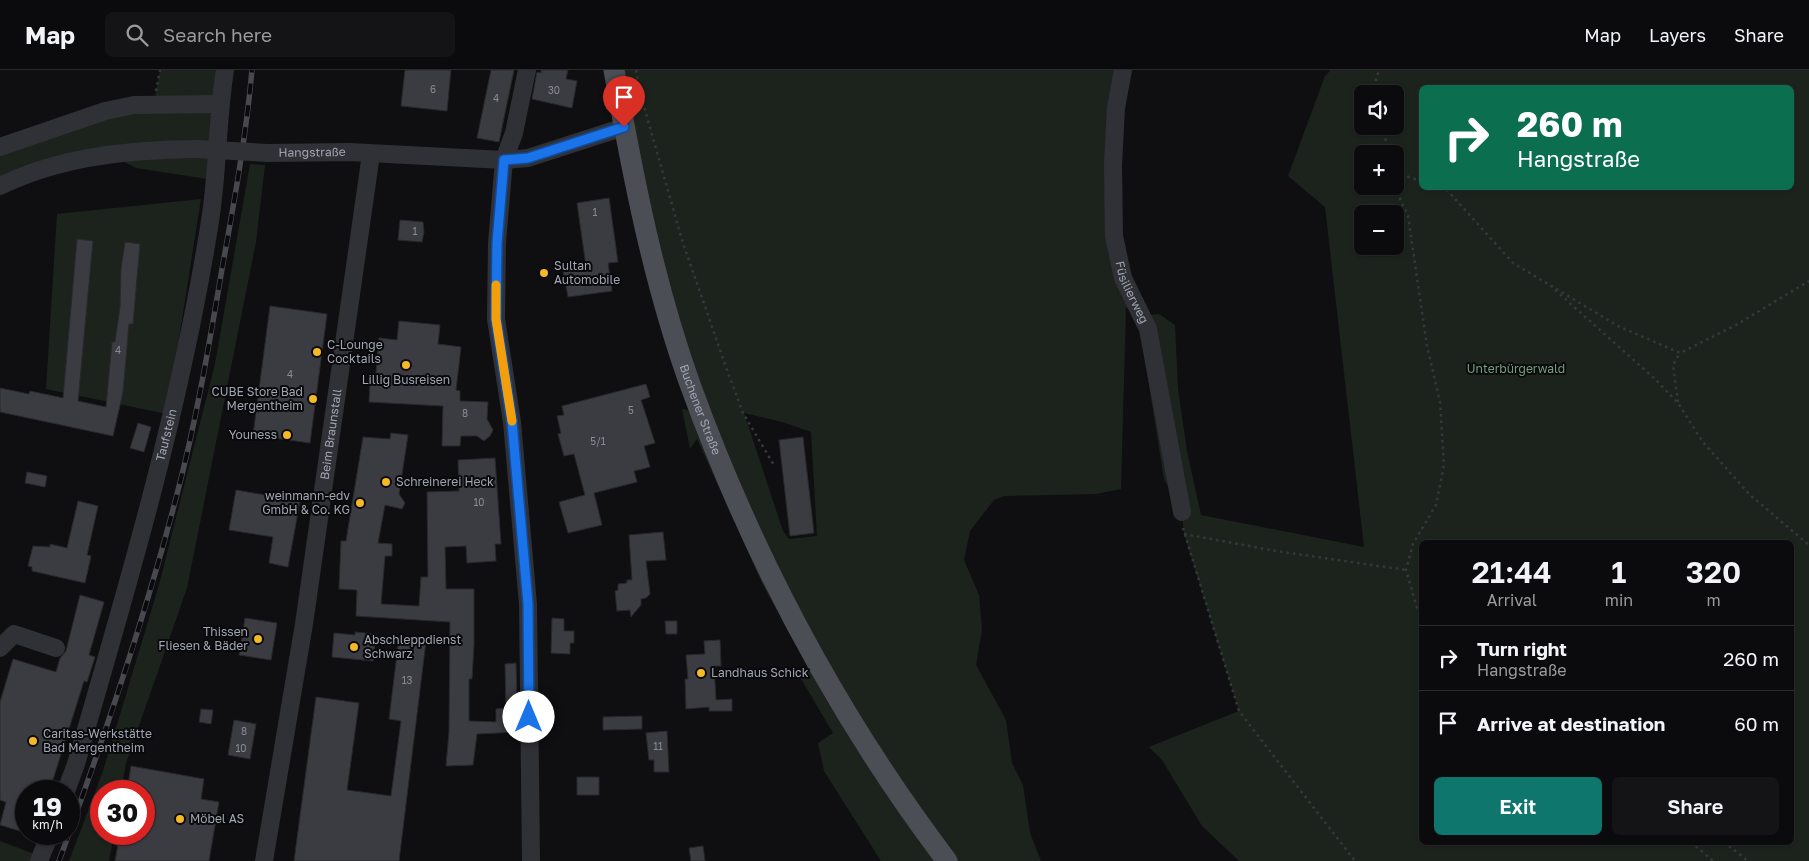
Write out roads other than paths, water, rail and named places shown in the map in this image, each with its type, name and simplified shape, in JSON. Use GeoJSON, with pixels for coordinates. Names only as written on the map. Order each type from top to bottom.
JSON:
{"type":"FeatureCollection","features":[{"type":"Feature","properties":{"kind":"main road","name":"Buchener Straße"},"geometry":{"type":"LineString","coordinates":[[614,70],[624,127],[654,262],[691,386],[749,530],[786,605],[854,726],[913,816],[948,861]]}},
{"type":"Feature","properties":{"kind":"street","name":"Taufstein"},"geometry":{"type":"LineString","coordinates":[[70,780],[124,597],[171,424],[210,220],[219,138],[220,104],[225,70]]}},
{"type":"Feature","properties":{"kind":"street"},"geometry":{"type":"LineString","coordinates":[[527,70],[514,133],[504,160],[497,243],[496,319],[512,422],[528,604],[531,861]]}},
{"type":"Feature","properties":{"kind":"street","name":"Füsilierweg"},"geometry":{"type":"LineString","coordinates":[[1123,70],[1116,108],[1113,165],[1114,236],[1123,278],[1148,329],[1182,512]]}},
{"type":"Feature","properties":{"kind":"street"},"geometry":{"type":"LineString","coordinates":[[0,147],[105,111],[134,105],[220,104]]}},
{"type":"Feature","properties":{"kind":"street","name":"Hangstraße"},"geometry":{"type":"LineString","coordinates":[[0,186],[24,175],[80,159],[137,150],[196,148],[268,153],[349,152],[504,160],[528,158],[624,127]]}},
{"type":"Feature","properties":{"kind":"street","name":"Beim Braunstall"},"geometry":{"type":"LineString","coordinates":[[264,861],[304,624],[371,154]]}},
{"type":"Feature","properties":{"kind":"street"},"geometry":{"type":"LineString","coordinates":[[0,648],[14,634],[56,648]]}},
{"type":"Feature","properties":{"kind":"street"},"geometry":{"type":"LineString","coordinates":[[39,861],[46,845]]}},
{"type":"Feature","properties":{"kind":"railway"},"geometry":{"type":"LineString","coordinates":[[59,861],[137,635],[164,544],[183,470],[202,384],[235,195],[252,70]]}},
{"type":"Feature","properties":{"kind":"place","name":"Sultan Automobile"},"geometry":{"type":"Point","coordinates":[544,273]}},
{"type":"Feature","properties":{"kind":"place","name":"C-Lounge Cocktails"},"geometry":{"type":"Point","coordinates":[317,352]}},
{"type":"Feature","properties":{"kind":"place","name":"Lillig Busreisen"},"geometry":{"type":"Point","coordinates":[406,365]}},
{"type":"Feature","properties":{"kind":"place","name":"CUBE Store Bad Mergentheim"},"geometry":{"type":"Point","coordinates":[313,399]}},
{"type":"Feature","properties":{"kind":"place","name":"Youness"},"geometry":{"type":"Point","coordinates":[287,435]}},
{"type":"Feature","properties":{"kind":"place","name":"Schreinerei Heck"},"geometry":{"type":"Point","coordinates":[386,482]}},
{"type":"Feature","properties":{"kind":"place","name":"weinmann-edv GmbH & Co. KG"},"geometry":{"type":"Point","coordinates":[360,503]}},
{"type":"Feature","properties":{"kind":"place","name":"Thissen Fliesen & Bäder"},"geometry":{"type":"Point","coordinates":[258,639]}},
{"type":"Feature","properties":{"kind":"place","name":"Abschleppdienst Schwarz"},"geometry":{"type":"Point","coordinates":[354,647]}},
{"type":"Feature","properties":{"kind":"place","name":"Landhaus Schick"},"geometry":{"type":"Point","coordinates":[701,673]}},
{"type":"Feature","properties":{"kind":"place","name":"Caritas-Werkstätte Bad Mergentheim"},"geometry":{"type":"Point","coordinates":[33,741]}},
{"type":"Feature","properties":{"kind":"place","name":"Möbel AS"},"geometry":{"type":"Point","coordinates":[180,819]}},
{"type":"Feature","properties":{"kind":"park label","name":"Unterbürgerwald"},"geometry":{"type":"Point","coordinates":[1516,369]}}]}
